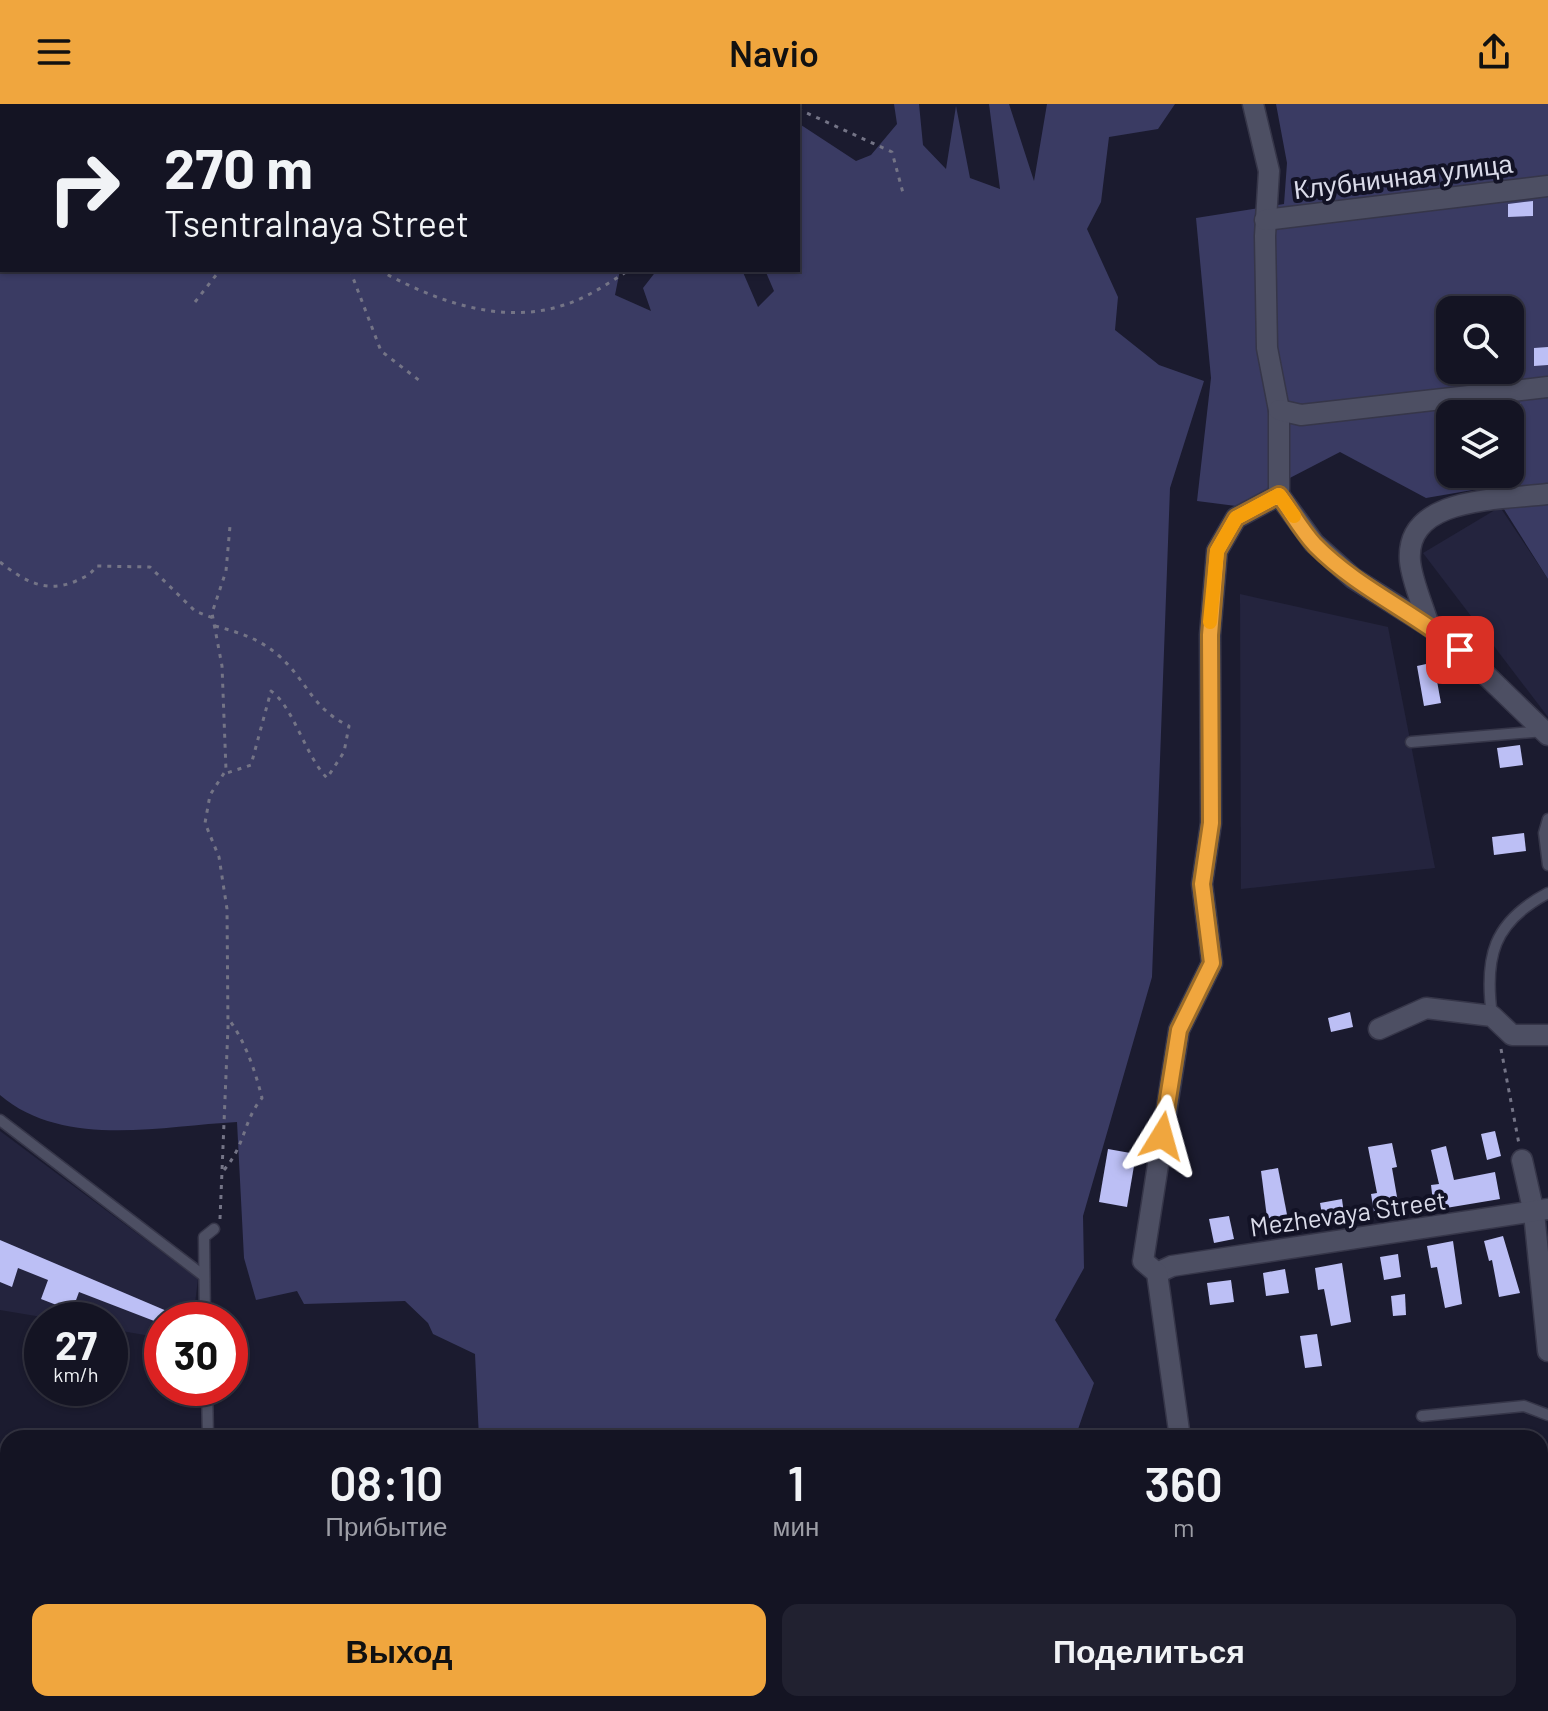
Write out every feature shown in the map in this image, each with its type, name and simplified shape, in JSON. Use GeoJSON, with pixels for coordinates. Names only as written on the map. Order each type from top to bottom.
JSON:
{"type":"FeatureCollection","features":[{"type":"Feature","properties":{"kind":"street"},"geometry":{"type":"LineString","coordinates":[[1253,104],[1269,171],[1265,220],[1267,348],[1279,410],[1279,495],[1314,543],[1353,578],[1429,626],[1546,733]]}},
{"type":"Feature","properties":{"kind":"street","name":"Клубничная улица"},"geometry":{"type":"LineString","coordinates":[[1265,220],[1548,186]]}},
{"type":"Feature","properties":{"kind":"street"},"geometry":{"type":"LineString","coordinates":[[1279,410],[1301,415],[1548,387]]}},
{"type":"Feature","properties":{"kind":"street"},"geometry":{"type":"LineString","coordinates":[[1429,626],[1410,562],[1411,538],[1425,519],[1454,507],[1548,494]]}},
{"type":"Feature","properties":{"kind":"street"},"geometry":{"type":"LineString","coordinates":[[1179,1430],[1157,1273],[1143,1261],[1179,1030],[1212,963],[1202,884],[1211,823],[1210,635],[1217,551],[1236,518],[1279,495]]}},
{"type":"Feature","properties":{"kind":"street"},"geometry":{"type":"LineString","coordinates":[[1379,1029],[1426,1008],[1492,1016],[1512,1035],[1548,1035]]}},
{"type":"Feature","properties":{"kind":"street"},"geometry":{"type":"LineString","coordinates":[[1522,1160],[1541,1211],[1548,1351]]}},
{"type":"Feature","properties":{"kind":"street","name":"Mezhevaya Street"},"geometry":{"type":"LineString","coordinates":[[1157,1273],[1172,1266],[1541,1211]]}},
{"type":"Feature","properties":{"kind":"lane"},"geometry":{"type":"LineString","coordinates":[[1411,742],[1546,733]]}},
{"type":"Feature","properties":{"kind":"lane"},"geometry":{"type":"LineString","coordinates":[[1548,819],[1544,833],[1548,865]]}},
{"type":"Feature","properties":{"kind":"lane"},"geometry":{"type":"LineString","coordinates":[[1492,1016],[1489,963],[1501,929],[1527,904],[1548,893]]}},
{"type":"Feature","properties":{"kind":"lane"},"geometry":{"type":"LineString","coordinates":[[0,1120],[204,1276]]}},
{"type":"Feature","properties":{"kind":"lane"},"geometry":{"type":"LineString","coordinates":[[205,1302],[204,1237],[214,1229]]}},
{"type":"Feature","properties":{"kind":"lane"},"geometry":{"type":"LineString","coordinates":[[207,1406],[208,1430]]}},
{"type":"Feature","properties":{"kind":"lane"},"geometry":{"type":"LineString","coordinates":[[1422,1416],[1524,1406],[1548,1415]]}},
{"type":"Feature","properties":{"kind":"path"},"geometry":{"type":"LineString","coordinates":[[800,110],[892,152],[903,193]]}},
{"type":"Feature","properties":{"kind":"path"},"geometry":{"type":"LineString","coordinates":[[195,302],[218,272]]}},
{"type":"Feature","properties":{"kind":"path"},"geometry":{"type":"LineString","coordinates":[[351,272],[381,351],[420,381]]}},
{"type":"Feature","properties":{"kind":"path"},"geometry":{"type":"LineString","coordinates":[[383,272],[449,304],[503,312],[562,306],[625,272]]}},
{"type":"Feature","properties":{"kind":"path"},"geometry":{"type":"LineString","coordinates":[[224,775],[222,666],[213,618],[228,557],[230,526]]}},
{"type":"Feature","properties":{"kind":"path"},"geometry":{"type":"LineString","coordinates":[[0,562],[31,584],[55,588],[81,579],[96,566],[150,567],[195,611],[213,618]]}},
{"type":"Feature","properties":{"kind":"path"},"geometry":{"type":"LineString","coordinates":[[214,1229],[221,1213],[224,1170],[228,1018],[225,887],[219,857],[205,823],[210,795],[224,775],[251,765],[271,691],[284,702],[310,759],[327,778],[344,752],[349,726],[329,717],[280,656],[245,634],[215,626]]}},
{"type":"Feature","properties":{"kind":"path"},"geometry":{"type":"LineString","coordinates":[[1492,1016],[1499,1037],[1522,1160]]}},
{"type":"Feature","properties":{"kind":"path"},"geometry":{"type":"LineString","coordinates":[[224,1170],[241,1148],[249,1118],[262,1098],[246,1054],[246,1044],[228,1018]]}},
{"type":"Feature","properties":{"kind":"shaded area"},"geometry":{"type":"Polygon","coordinates":[[[894,104],[919,104],[923,145],[946,169],[956,106],[970,178],[1000,189],[989,104],[1009,104],[1034,181],[1047,104],[1175,104],[1158,129],[1109,137],[1101,202],[1087,229],[1118,297],[1115,330],[1159,365],[1204,381],[1170,488],[1152,977],[1083,1216],[1084,1268],[1055,1320],[1094,1383],[1078,1430],[479,1430],[475,1354],[433,1334],[428,1323],[405,1301],[304,1304],[297,1291],[256,1300],[244,1258],[237,1122],[145,1129],[83,1128],[53,1123],[25,1112],[0,1095],[0,272],[620,272],[615,295],[651,311],[643,288],[655,272],[743,272],[758,307],[774,291],[766,272],[800,272],[800,124],[856,161],[871,155],[897,124],[894,104]]]}},
{"type":"Feature","properties":{"kind":"shaded area"},"geometry":{"type":"Polygon","coordinates":[[[1276,104],[1548,104],[1548,579],[1491,488],[1524,488],[1524,400],[1436,400],[1436,488],[1484,488],[1426,498],[1340,452],[1236,506],[1197,501],[1211,378],[1196,218],[1284,204],[1287,163],[1276,104]]]}},
{"type":"Feature","properties":{"kind":"shaded area"},"geometry":{"type":"Polygon","coordinates":[[[1500,507],[1548,579],[1548,717],[1423,553],[1500,507]]]}},
{"type":"Feature","properties":{"kind":"shaded area"},"geometry":{"type":"Polygon","coordinates":[[[1240,594],[1388,627],[1435,868],[1241,889],[1240,594]]]}},
{"type":"Feature","properties":{"kind":"shaded area"},"geometry":{"type":"Polygon","coordinates":[[[0,1131],[198,1279],[195,1302],[144,1302],[144,1335],[128,1332],[128,1302],[24,1302],[24,1314],[0,1310],[0,1131]]]}},
{"type":"Feature","properties":{"kind":"building"},"geometry":{"type":"Polygon","coordinates":[[[1533,201],[1533,216],[1508,217],[1508,204],[1533,201]]]}},
{"type":"Feature","properties":{"kind":"building"},"geometry":{"type":"Polygon","coordinates":[[[1548,347],[1548,365],[1534,366],[1534,348],[1548,347]]]}},
{"type":"Feature","properties":{"kind":"building"},"geometry":{"type":"Polygon","coordinates":[[[1449,659],[1452,678],[1437,681],[1441,703],[1424,706],[1417,666],[1449,659]]]}},
{"type":"Feature","properties":{"kind":"building"},"geometry":{"type":"Polygon","coordinates":[[[1520,745],[1523,765],[1500,768],[1497,748],[1520,745]]]}},
{"type":"Feature","properties":{"kind":"building"},"geometry":{"type":"Polygon","coordinates":[[[1524,833],[1526,851],[1494,855],[1492,837],[1524,833]]]}},
{"type":"Feature","properties":{"kind":"building"},"geometry":{"type":"Polygon","coordinates":[[[1350,1012],[1353,1027],[1331,1032],[1328,1018],[1350,1012]]]}},
{"type":"Feature","properties":{"kind":"building"},"geometry":{"type":"Polygon","coordinates":[[[1495,1131],[1501,1156],[1487,1160],[1481,1134],[1495,1131]]]}},
{"type":"Feature","properties":{"kind":"building"},"geometry":{"type":"Polygon","coordinates":[[[1392,1143],[1397,1167],[1392,1168],[1400,1214],[1375,1218],[1371,1194],[1377,1193],[1368,1147],[1392,1143]]]}},
{"type":"Feature","properties":{"kind":"building"},"geometry":{"type":"Polygon","coordinates":[[[1446,1146],[1454,1180],[1495,1172],[1500,1199],[1434,1210],[1431,1185],[1439,1184],[1431,1150],[1446,1146]]]}},
{"type":"Feature","properties":{"kind":"building"},"geometry":{"type":"Polygon","coordinates":[[[1108,1149],[1136,1154],[1127,1207],[1099,1202],[1108,1149]]]}},
{"type":"Feature","properties":{"kind":"building"},"geometry":{"type":"Polygon","coordinates":[[[1278,1168],[1290,1230],[1269,1233],[1261,1171],[1278,1168]]]}},
{"type":"Feature","properties":{"kind":"building"},"geometry":{"type":"Polygon","coordinates":[[[1342,1199],[1345,1222],[1324,1226],[1320,1203],[1342,1199]]]}},
{"type":"Feature","properties":{"kind":"building"},"geometry":{"type":"Polygon","coordinates":[[[1229,1216],[1234,1239],[1214,1243],[1209,1219],[1229,1216]]]}},
{"type":"Feature","properties":{"kind":"building"},"geometry":{"type":"Polygon","coordinates":[[[1503,1236],[1520,1293],[1499,1297],[1492,1260],[1489,1261],[1484,1241],[1503,1236]]]}},
{"type":"Feature","properties":{"kind":"building"},"geometry":{"type":"Polygon","coordinates":[[[0,1240],[146,1302],[144,1317],[128,1311],[128,1302],[105,1302],[79,1292],[75,1302],[41,1299],[48,1280],[18,1268],[12,1287],[0,1282],[0,1240]]]}},
{"type":"Feature","properties":{"kind":"building"},"geometry":{"type":"Polygon","coordinates":[[[1453,1241],[1462,1304],[1445,1308],[1437,1267],[1431,1268],[1427,1246],[1453,1241]]]}},
{"type":"Feature","properties":{"kind":"building"},"geometry":{"type":"Polygon","coordinates":[[[1398,1254],[1401,1277],[1384,1280],[1380,1257],[1398,1254]]]}},
{"type":"Feature","properties":{"kind":"building"},"geometry":{"type":"Polygon","coordinates":[[[1342,1263],[1351,1322],[1331,1326],[1324,1289],[1318,1290],[1315,1268],[1342,1263]]]}},
{"type":"Feature","properties":{"kind":"building"},"geometry":{"type":"Polygon","coordinates":[[[1285,1269],[1289,1293],[1266,1296],[1263,1273],[1285,1269]]]}},
{"type":"Feature","properties":{"kind":"building"},"geometry":{"type":"Polygon","coordinates":[[[1231,1280],[1234,1302],[1210,1305],[1207,1283],[1231,1280]]]}},
{"type":"Feature","properties":{"kind":"building"},"geometry":{"type":"Polygon","coordinates":[[[1405,1294],[1406,1315],[1393,1316],[1391,1296],[1405,1294]]]}},
{"type":"Feature","properties":{"kind":"building"},"geometry":{"type":"Polygon","coordinates":[[[1317,1334],[1322,1366],[1305,1368],[1300,1336],[1317,1334]]]}},
{"type":"Feature","properties":{"kind":"slow traffic"},"geometry":{"type":"LineString","coordinates":[[1210,622],[1217,551],[1236,518],[1279,495],[1294,516]]}},
{"type":"Feature","properties":{"kind":"route"},"geometry":{"type":"LineString","coordinates":[[1162,1136],[1179,1030],[1212,963],[1202,884],[1211,823],[1211,592],[1217,551],[1236,518],[1279,495],[1314,543],[1353,578],[1429,626],[1460,650]]}}]}
